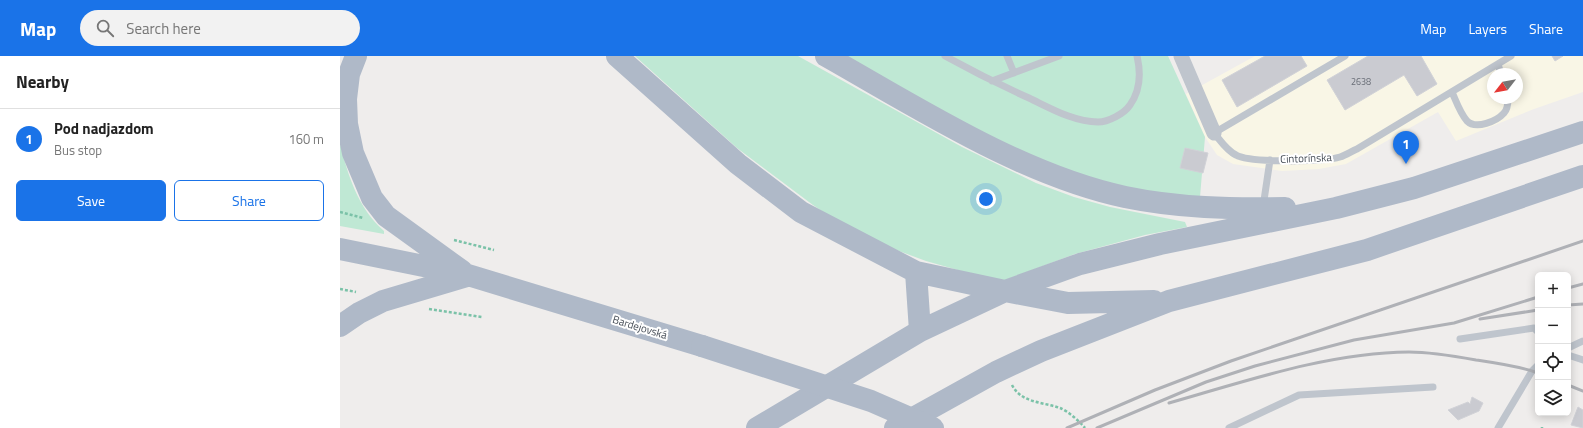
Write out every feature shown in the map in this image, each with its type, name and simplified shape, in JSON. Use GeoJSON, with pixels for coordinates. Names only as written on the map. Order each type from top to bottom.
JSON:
{"type":"FeatureCollection","features":[{"type":"Feature","properties":{"kind":"main road"},"geometry":{"type":"LineString","coordinates":[[356,56],[349,74],[346,99],[347,124],[353,153],[372,198],[386,216],[468,276]]}},
{"type":"Feature","properties":{"kind":"main road"},"geometry":{"type":"LineString","coordinates":[[617,56],[738,164],[801,212],[916,272],[1005,292],[1068,303],[1169,301]]}},
{"type":"Feature","properties":{"kind":"main road"},"geometry":{"type":"LineString","coordinates":[[826,56],[936,118],[1014,158],[1082,185],[1125,197],[1177,205],[1228,209],[1336,208]]}},
{"type":"Feature","properties":{"kind":"main road"},"geometry":{"type":"LineString","coordinates":[[757,428],[920,331],[1005,292],[1080,264],[1160,244],[1336,208],[1414,188],[1583,132]]}},
{"type":"Feature","properties":{"kind":"main road"},"geometry":{"type":"LineString","coordinates":[[895,428],[1005,368],[1041,351],[1169,301],[1367,250],[1583,176]]}},
{"type":"Feature","properties":{"kind":"main road","name":"Bardejovská"},"geometry":{"type":"LineString","coordinates":[[340,249],[468,276],[702,346],[871,401],[933,428]]}},
{"type":"Feature","properties":{"kind":"main road"},"geometry":{"type":"LineString","coordinates":[[916,272],[920,331]]}},
{"type":"Feature","properties":{"kind":"main road"},"geometry":{"type":"LineString","coordinates":[[340,326],[358,313],[383,301],[468,276]]}},
{"type":"Feature","properties":{"kind":"street","name":"Cintorínska"},"geometry":{"type":"LineString","coordinates":[[1181,56],[1214,133]]}},
{"type":"Feature","properties":{"kind":"lane"},"geometry":{"type":"LineString","coordinates":[[944,56],[992,81],[1058,112],[1084,120],[1099,122],[1127,110],[1135,98],[1139,82],[1137,56]]}},
{"type":"Feature","properties":{"kind":"lane"},"geometry":{"type":"LineString","coordinates":[[1007,56],[1014,73]]}},
{"type":"Feature","properties":{"kind":"lane"},"geometry":{"type":"LineString","coordinates":[[992,81],[1059,56]]}},
{"type":"Feature","properties":{"kind":"lane"},"geometry":{"type":"LineString","coordinates":[[1214,133],[1345,56]]}},
{"type":"Feature","properties":{"kind":"lane","name":"Cintorínska"},"geometry":{"type":"LineString","coordinates":[[1214,133],[1228,150],[1237,156],[1270,160],[1324,159],[1340,157],[1357,149],[1511,56]]}},
{"type":"Feature","properties":{"kind":"lane"},"geometry":{"type":"LineString","coordinates":[[1498,64],[1499,68]]}},
{"type":"Feature","properties":{"kind":"lane"},"geometry":{"type":"LineString","coordinates":[[1452,92],[1467,121],[1474,125],[1500,117],[1505,112],[1508,104]]}},
{"type":"Feature","properties":{"kind":"lane"},"geometry":{"type":"LineString","coordinates":[[1262,208],[1270,160]]}},
{"type":"Feature","properties":{"kind":"lane"},"geometry":{"type":"LineString","coordinates":[[1460,339],[1535,329]]}},
{"type":"Feature","properties":{"kind":"lane"},"geometry":{"type":"LineString","coordinates":[[1571,347],[1583,341]]}},
{"type":"Feature","properties":{"kind":"lane"},"geometry":{"type":"LineString","coordinates":[[1571,356],[1583,360]]}},
{"type":"Feature","properties":{"kind":"lane"},"geometry":{"type":"LineString","coordinates":[[1498,428],[1535,368]]}},
{"type":"Feature","properties":{"kind":"lane"},"geometry":{"type":"LineString","coordinates":[[1230,428],[1299,395],[1433,387]]}},
{"type":"Feature","properties":{"kind":"path"},"geometry":{"type":"LineString","coordinates":[[1005,368],[1015,391],[1035,403],[1060,408],[1080,422],[1084,428]]}},
{"type":"Feature","properties":{"kind":"shaded area"},"geometry":{"type":"Polygon","coordinates":[[[1255,56],[1583,56],[1583,92],[1534,109],[1456,141],[1438,112],[1346,164],[1319,169],[1282,171],[1233,164],[1217,155],[1205,137],[1186,94],[1255,56]]]}},
{"type":"Feature","properties":{"kind":"green space"},"geometry":{"type":"Polygon","coordinates":[[[635,56],[798,56],[962,147],[1036,183],[1074,197],[1110,207],[1185,222],[1187,227],[1145,235],[1075,254],[1000,282],[926,261],[899,251],[841,224],[813,205],[737,148],[635,56]]]}},
{"type":"Feature","properties":{"kind":"green space"},"geometry":{"type":"Polygon","coordinates":[[[825,56],[1168,56],[1205,137],[1199,209],[1054,173],[825,56]]]}},
{"type":"Feature","properties":{"kind":"green space"},"geometry":{"type":"Polygon","coordinates":[[[340,143],[355,191],[367,212],[384,231],[384,234],[340,226],[340,143]]]}},
{"type":"Feature","properties":{"kind":"building"},"geometry":{"type":"Polygon","coordinates":[[[1265,56],[1301,56],[1307,66],[1237,107],[1222,80],[1265,56]]]}},
{"type":"Feature","properties":{"kind":"building"},"geometry":{"type":"Polygon","coordinates":[[[1368,56],[1421,56],[1437,84],[1417,96],[1404,75],[1345,110],[1327,80],[1368,56]]]}},
{"type":"Feature","properties":{"kind":"building"},"geometry":{"type":"Polygon","coordinates":[[[1552,56],[1563,56],[1555,61],[1552,56]]]}},
{"type":"Feature","properties":{"kind":"building"},"geometry":{"type":"Polygon","coordinates":[[[1185,148],[1208,153],[1203,173],[1180,168],[1185,148]]]}},
{"type":"Feature","properties":{"kind":"building"},"geometry":{"type":"Polygon","coordinates":[[[1472,397],[1483,403],[1479,411],[1458,420],[1448,410],[1468,402],[1470,404],[1472,397]]]}},
{"type":"Feature","properties":{"kind":"building"},"geometry":{"type":"Polygon","coordinates":[[[1578,407],[1583,410],[1583,428],[1571,425],[1578,407]]]}},
{"type":"Feature","properties":{"kind":"railway"},"geometry":{"type":"LineString","coordinates":[[1067,428],[1155,390],[1231,361],[1583,241]]}},
{"type":"Feature","properties":{"kind":"railway"},"geometry":{"type":"LineString","coordinates":[[1571,287],[1583,284]]}},
{"type":"Feature","properties":{"kind":"railway"},"geometry":{"type":"LineString","coordinates":[[1097,428],[1206,382],[1255,366],[1354,340],[1454,323],[1535,298]]}},
{"type":"Feature","properties":{"kind":"railway"},"geometry":{"type":"LineString","coordinates":[[1571,305],[1583,304]]}},
{"type":"Feature","properties":{"kind":"railway"},"geometry":{"type":"LineString","coordinates":[[1480,319],[1535,310]]}},
{"type":"Feature","properties":{"kind":"railway"},"geometry":{"type":"LineString","coordinates":[[1169,403],[1257,377],[1347,357],[1378,354],[1409,352],[1442,354],[1523,368],[1535,372]]}},
{"type":"Feature","properties":{"kind":"railway"},"geometry":{"type":"LineString","coordinates":[[1571,386],[1583,391]]}},
{"type":"Feature","properties":{"kind":"place","name":"Pod nadjazdom"},"geometry":{"type":"Point","coordinates":[1406,164]}}]}
